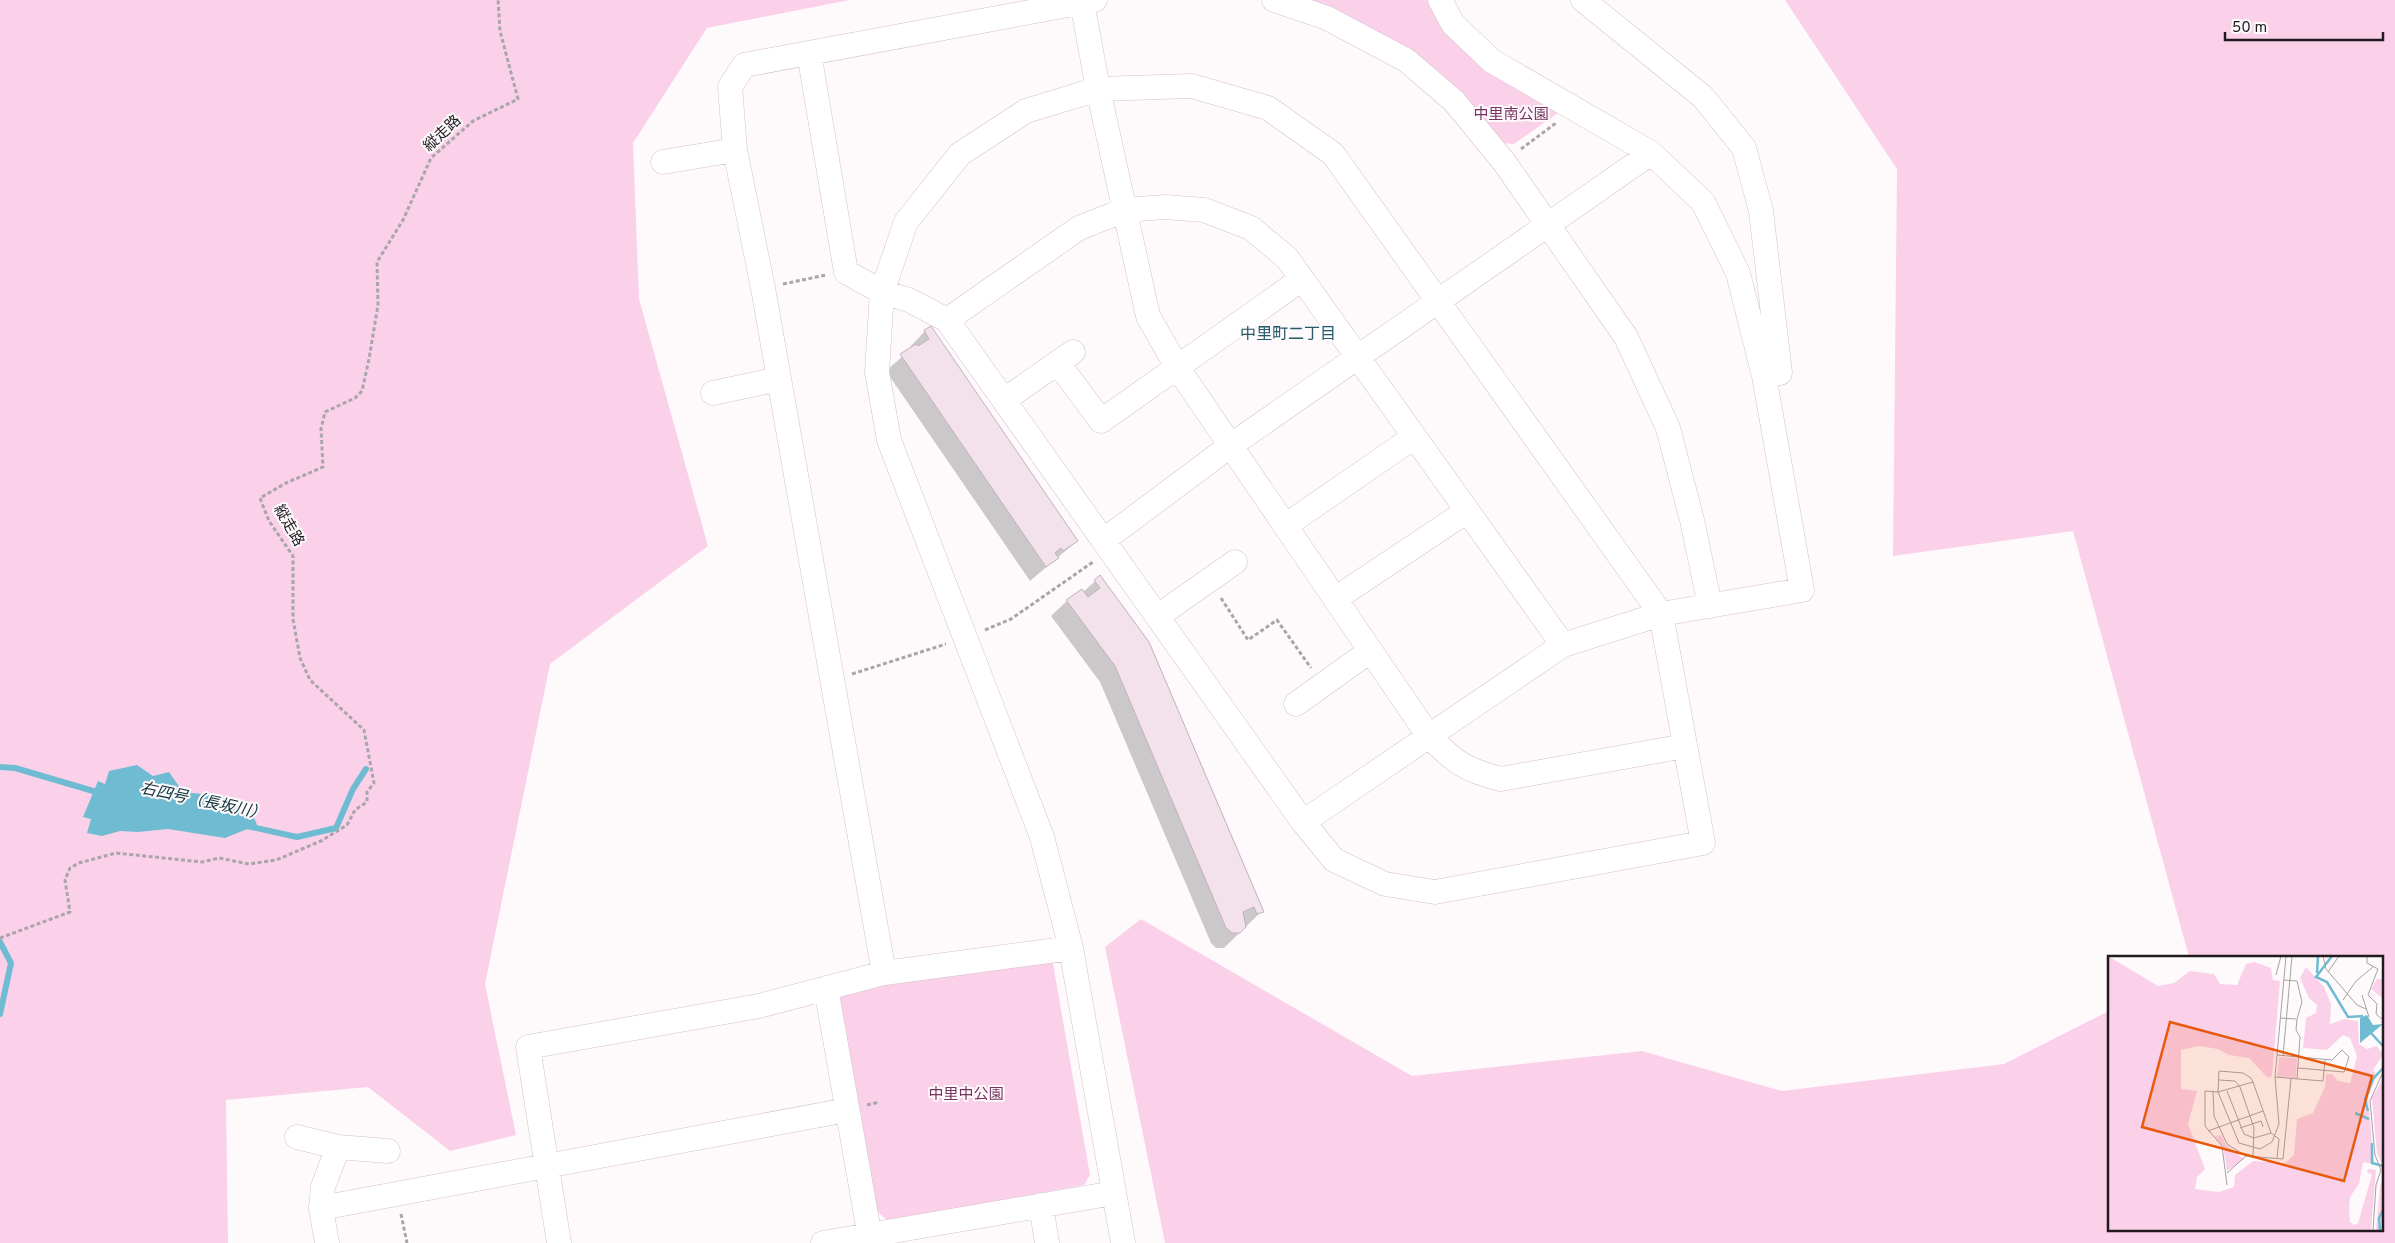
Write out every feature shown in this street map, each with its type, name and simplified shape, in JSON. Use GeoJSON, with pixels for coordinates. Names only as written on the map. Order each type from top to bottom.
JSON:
{"type":"FeatureCollection","features":[{"type":"Feature","properties":{"kind":"street"},"geometry":{"type":"LineString","coordinates":[[1274,0],[1327,18],[1406,60],[1454,101],[1504,162],[1626,337],[1668,428],[1692,520],[1710,606]]}},
{"type":"Feature","properties":{"kind":"street"},"geometry":{"type":"LineString","coordinates":[[1303,822],[1428,735],[1563,645],[1660,614],[1802,590],[1764,376],[1738,273],[1703,202],[1651,154],[1492,61],[1453,24],[1440,0]]}},
{"type":"Feature","properties":{"kind":"street"},"geometry":{"type":"LineString","coordinates":[[1583,0],[1703,97],[1744,148],[1761,211],[1780,373],[1764,376]]}},
{"type":"Feature","properties":{"kind":"street"},"geometry":{"type":"LineString","coordinates":[[884,973],[763,288],[736,150],[730,87],[744,65],[1089,1],[1098,89],[1148,316],[1177,367],[1428,735],[1449,757],[1472,771],[1501,779],[1685,746]]}},
{"type":"Feature","properties":{"kind":"street"},"geometry":{"type":"LineString","coordinates":[[809,53],[846,272],[882,292],[909,300],[947,320],[1303,822],[1334,860],[1385,884],[1435,892],[1703,843],[1660,614],[1439,299],[1333,154],[1268,108],[1192,86],[1098,89],[1026,111],[960,154],[906,222],[882,292],[876,372],[889,440],[1042,837],[1071,948],[1123,1243]]}},
{"type":"Feature","properties":{"kind":"street"},"geometry":{"type":"LineString","coordinates":[[663,162],[736,150]]}},
{"type":"Feature","properties":{"kind":"street"},"geometry":{"type":"LineString","coordinates":[[1104,540],[1230,446],[1439,299],[1651,154]]}},
{"type":"Feature","properties":{"kind":"street"},"geometry":{"type":"LineString","coordinates":[[947,320],[1079,228],[1125,210],[1165,208],[1204,210],[1251,228],[1287,258],[1563,645]]}},
{"type":"Feature","properties":{"kind":"street"},"geometry":{"type":"LineString","coordinates":[[1004,400],[1066,358],[1101,421],[1302,279]]}},
{"type":"Feature","properties":{"kind":"street"},"geometry":{"type":"LineString","coordinates":[[712,393],[779,379]]}},
{"type":"Feature","properties":{"kind":"street"},"geometry":{"type":"LineString","coordinates":[[1285,526],[1414,437]]}},
{"type":"Feature","properties":{"kind":"street"},"geometry":{"type":"LineString","coordinates":[[1335,599],[1467,511]]}},
{"type":"Feature","properties":{"kind":"street"},"geometry":{"type":"LineString","coordinates":[[1158,616],[1235,562]]}},
{"type":"Feature","properties":{"kind":"street"},"geometry":{"type":"LineString","coordinates":[[1296,704],[1370,651]]}},
{"type":"Feature","properties":{"kind":"street"},"geometry":{"type":"LineString","coordinates":[[559,1243],[528,1047],[759,1006],[884,973],[1071,948]]}},
{"type":"Feature","properties":{"kind":"street"},"geometry":{"type":"LineString","coordinates":[[826,988],[870,1239]]}},
{"type":"Feature","properties":{"kind":"street"},"geometry":{"type":"LineString","coordinates":[[321,1208],[848,1110]]}},
{"type":"Feature","properties":{"kind":"street"},"geometry":{"type":"LineString","coordinates":[[296,1137],[338,1146],[388,1151]]}},
{"type":"Feature","properties":{"kind":"street"},"geometry":{"type":"LineString","coordinates":[[327,1243],[321,1208],[323,1187],[338,1146]]}},
{"type":"Feature","properties":{"kind":"street"},"geometry":{"type":"LineString","coordinates":[[823,1243],[870,1239],[1041,1205],[1114,1193]]}},
{"type":"Feature","properties":{"kind":"street"},"geometry":{"type":"LineString","coordinates":[[1041,1205],[1047,1243]]}},
{"type":"Feature","properties":{"kind":"path","name":"縦走路"},"geometry":{"type":"LineString","coordinates":[[0,938],[70,912],[65,880],[70,868],[79,863],[116,853],[202,862],[219,858],[249,864],[276,860],[321,841],[347,824],[355,810],[368,802],[367,792],[374,783],[364,730],[310,680],[300,658],[293,619],[293,556],[269,521],[260,498],[286,483],[323,467],[321,429],[324,412],[355,398],[362,391],[370,359],[378,304],[377,262],[403,220],[431,158],[473,121],[518,99],[500,31],[498,0]]}},
{"type":"Feature","properties":{"kind":"path"},"geometry":{"type":"LineString","coordinates":[[1504,162],[1575,109]]}},
{"type":"Feature","properties":{"kind":"path"},"geometry":{"type":"LineString","coordinates":[[763,288],[846,272]]}},
{"type":"Feature","properties":{"kind":"path"},"geometry":{"type":"LineString","coordinates":[[1209,580],[1248,640],[1277,620],[1323,685]]}},
{"type":"Feature","properties":{"kind":"path"},"geometry":{"type":"LineString","coordinates":[[398,1194],[407,1243]]}},
{"type":"Feature","properties":{"kind":"green space"},"geometry":{"type":"Polygon","coordinates":[[[0,0],[849,0],[707,28],[633,143],[639,299],[708,546],[550,664],[485,984],[516,1135],[450,1151],[368,1087],[226,1100],[228,1243],[0,1243],[0,0]]]}},
{"type":"Feature","properties":{"kind":"green space","name":"中里南公園"},"geometry":{"type":"Polygon","coordinates":[[[1305,0],[1428,0],[1445,29],[1484,70],[1558,113],[1514,144],[1501,143],[1305,0]]]}},
{"type":"Feature","properties":{"kind":"green space"},"geometry":{"type":"Polygon","coordinates":[[[1785,0],[2395,0],[2395,1243],[1165,1243],[1105,947],[1141,919],[1412,1076],[1642,1051],[1782,1091],[2004,1064],[2108,1012],[2108,1230],[2382,1230],[2382,956],[2189,956],[2073,531],[1893,556],[1897,169],[1785,0]]]}},
{"type":"Feature","properties":{"kind":"green space","name":"中里中公園"},"geometry":{"type":"Polygon","coordinates":[[[1052,958],[1090,1175],[1084,1185],[888,1221],[877,1211],[838,1002],[845,990],[1052,958]]]}},
{"type":"Feature","properties":{"kind":"water"},"geometry":{"type":"Polygon","coordinates":[[[137,765],[153,776],[169,772],[183,792],[215,796],[236,803],[252,815],[257,825],[225,838],[168,829],[138,832],[120,831],[102,836],[87,833],[91,819],[83,817],[98,781],[105,784],[109,771],[137,765]]]}},
{"type":"Feature","properties":{"kind":"building"},"geometry":{"type":"Polygon","coordinates":[[[931,326],[1078,541],[1063,551],[1061,548],[1055,553],[1059,558],[1046,567],[900,354],[916,344],[918,346],[929,339],[924,330],[931,326]]]}},
{"type":"Feature","properties":{"kind":"building"},"geometry":{"type":"Polygon","coordinates":[[[1100,575],[1149,642],[1264,912],[1257,914],[1254,907],[1243,912],[1246,927],[1240,933],[1232,933],[1226,928],[1115,666],[1066,600],[1082,589],[1088,597],[1100,588],[1094,580],[1100,575]]]}},
{"type":"Feature","properties":{"kind":"waterway","name":"右四号（長坂川）"},"geometry":{"type":"LineString","coordinates":[[0,767],[15,768],[100,793]]}},
{"type":"Feature","properties":{"kind":"waterway","name":"右四号（長坂川）"},"geometry":{"type":"LineString","coordinates":[[247,826],[297,837],[336,828],[353,789],[366,769]]}},
{"type":"Feature","properties":{"kind":"waterway"},"geometry":{"type":"LineString","coordinates":[[0,942],[11,963],[0,1014]]}},
{"type":"Feature","properties":{"kind":"district","name":"中里町二丁目"},"geometry":{"type":"Point","coordinates":[1288,335]}}]}
